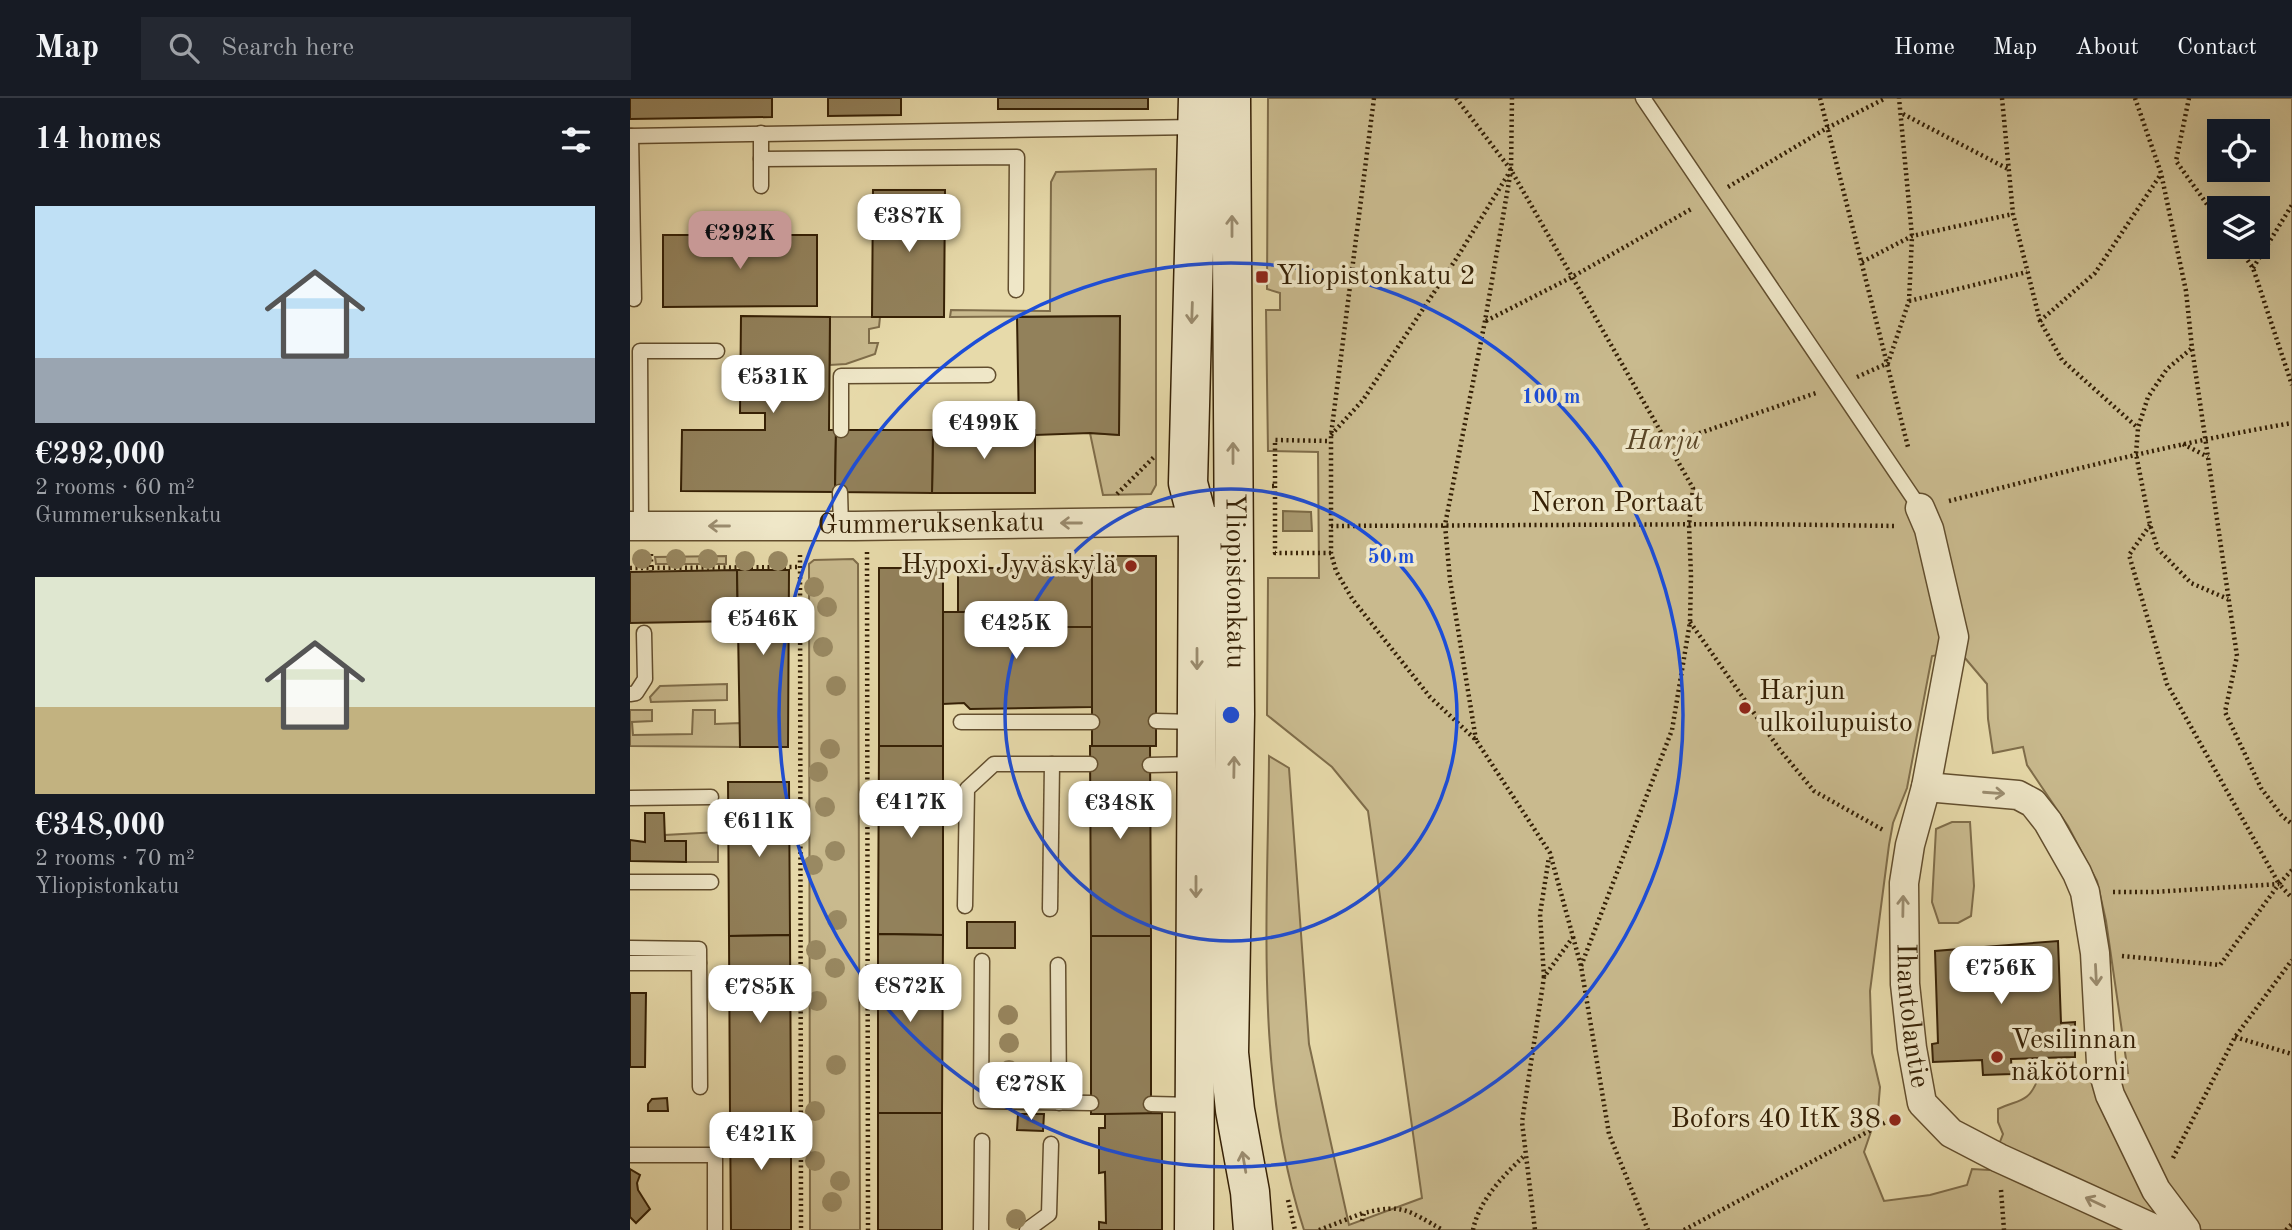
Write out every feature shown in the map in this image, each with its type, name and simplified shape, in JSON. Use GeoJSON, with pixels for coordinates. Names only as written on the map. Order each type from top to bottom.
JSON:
{"type":"FeatureCollection","features":[{"type":"Feature","properties":{"kind":"main road","name":"Yliopistonkatu"},"geometry":{"type":"LineString","coordinates":[[1194,1230],[1197,722],[1215,521],[1231,98]]}},
{"type":"Feature","properties":{"kind":"main road","name":"Yliopistonkatu"},"geometry":{"type":"LineString","coordinates":[[1198,113],[1188,483],[1215,521],[1235,714],[1229,1053],[1235,1110],[1250,1192],[1253,1230]]}},
{"type":"Feature","properties":{"kind":"street","name":"Ihantolantie"},"geometry":{"type":"LineString","coordinates":[[1923,512],[1954,638],[1926,788],[1910,845],[1904,883],[1905,984],[1912,1048],[1922,1103],[1951,1132],[1999,1158],[2157,1230]]}},
{"type":"Feature","properties":{"kind":"street","name":"Gummeruksenkatu"},"geometry":{"type":"LineString","coordinates":[[636,526],[1215,521]]}},
{"type":"Feature","properties":{"kind":"street"},"geometry":{"type":"LineString","coordinates":[[1926,788],[2018,794],[2033,803],[2048,822],[2085,892],[2095,953],[2101,1063],[2110,1095],[2156,1190],[2186,1230]]}},
{"type":"Feature","properties":{"kind":"lane"},"geometry":{"type":"LineString","coordinates":[[1643,98],[1923,512]]}},
{"type":"Feature","properties":{"kind":"lane"},"geometry":{"type":"LineString","coordinates":[[634,299],[631,136],[761,134],[1198,113]]}},
{"type":"Feature","properties":{"kind":"lane"},"geometry":{"type":"LineString","coordinates":[[761,134],[761,186]]}},
{"type":"Feature","properties":{"kind":"lane"},"geometry":{"type":"LineString","coordinates":[[761,159],[1017,157],[1016,290]]}},
{"type":"Feature","properties":{"kind":"lane"},"geometry":{"type":"LineString","coordinates":[[636,526],[640,351],[717,351]]}},
{"type":"Feature","properties":{"kind":"lane"},"geometry":{"type":"LineString","coordinates":[[841,430],[841,376],[988,375]]}},
{"type":"Feature","properties":{"kind":"lane"},"geometry":{"type":"LineString","coordinates":[[840,492],[841,526]]}},
{"type":"Feature","properties":{"kind":"lane"},"geometry":{"type":"LineString","coordinates":[[630,694],[636,693],[645,679],[644,633]]}},
{"type":"Feature","properties":{"kind":"lane"},"geometry":{"type":"LineString","coordinates":[[1156,721],[1197,722]]}},
{"type":"Feature","properties":{"kind":"lane"},"geometry":{"type":"LineString","coordinates":[[961,722],[1092,722]]}},
{"type":"Feature","properties":{"kind":"lane"},"geometry":{"type":"LineString","coordinates":[[965,906],[967,789],[994,764],[1090,764]]}},
{"type":"Feature","properties":{"kind":"lane"},"geometry":{"type":"LineString","coordinates":[[1050,909],[1052,764]]}},
{"type":"Feature","properties":{"kind":"lane"},"geometry":{"type":"LineString","coordinates":[[1150,765],[1196,764]]}},
{"type":"Feature","properties":{"kind":"lane"},"geometry":{"type":"LineString","coordinates":[[630,798],[711,797]]}},
{"type":"Feature","properties":{"kind":"lane"},"geometry":{"type":"LineString","coordinates":[[630,882],[711,881]]}},
{"type":"Feature","properties":{"kind":"lane"},"geometry":{"type":"LineString","coordinates":[[630,948],[699,949],[700,1087]]}},
{"type":"Feature","properties":{"kind":"lane"},"geometry":{"type":"LineString","coordinates":[[982,961],[981,1101],[1091,1103]]}},
{"type":"Feature","properties":{"kind":"lane"},"geometry":{"type":"LineString","coordinates":[[630,963],[699,963]]}},
{"type":"Feature","properties":{"kind":"lane"},"geometry":{"type":"LineString","coordinates":[[1058,965],[1059,1103]]}},
{"type":"Feature","properties":{"kind":"lane"},"geometry":{"type":"LineString","coordinates":[[1151,1104],[1196,1105]]}},
{"type":"Feature","properties":{"kind":"lane"},"geometry":{"type":"LineString","coordinates":[[981,1230],[982,1141]]}},
{"type":"Feature","properties":{"kind":"lane"},"geometry":{"type":"LineString","coordinates":[[1027,1230],[1049,1214],[1051,1144]]}},
{"type":"Feature","properties":{"kind":"lane"},"geometry":{"type":"LineString","coordinates":[[630,1154],[715,1154],[715,1230]]}},
{"type":"Feature","properties":{"kind":"path"},"geometry":{"type":"LineString","coordinates":[[1374,98],[1330,438],[1331,553],[1336,571],[1353,600],[1430,697],[1476,740],[1550,853],[1581,966],[1609,1134],[1648,1230]]}},
{"type":"Feature","properties":{"kind":"path"},"geometry":{"type":"LineString","coordinates":[[1455,98],[1510,170],[1693,488],[1689,525],[1690,622],[1672,730],[1581,966]]}},
{"type":"Feature","properties":{"kind":"path"},"geometry":{"type":"LineString","coordinates":[[1476,740],[1450,580],[1445,525],[1485,321],[1510,170],[1512,98]]}},
{"type":"Feature","properties":{"kind":"path"},"geometry":{"type":"LineString","coordinates":[[1820,98],[1910,456]]}},
{"type":"Feature","properties":{"kind":"path"},"geometry":{"type":"LineString","coordinates":[[1485,321],[1572,277],[1827,128],[1886,98]]}},
{"type":"Feature","properties":{"kind":"path"},"geometry":{"type":"LineString","coordinates":[[1668,444],[1837,386],[1888,363],[1909,301],[1912,236],[1899,98]]}},
{"type":"Feature","properties":{"kind":"path"},"geometry":{"type":"LineString","coordinates":[[2002,98],[2013,214],[2040,321],[2062,360],[2138,428]]}},
{"type":"Feature","properties":{"kind":"path"},"geometry":{"type":"LineString","coordinates":[[2135,98],[2161,173],[2186,291],[2237,656],[2225,712],[2261,788],[2282,816],[2292,824]]}},
{"type":"Feature","properties":{"kind":"path"},"geometry":{"type":"LineString","coordinates":[[2189,98],[2176,161],[2207,204]]}},
{"type":"Feature","properties":{"kind":"path"},"geometry":{"type":"LineString","coordinates":[[1902,113],[2008,169]]}},
{"type":"Feature","properties":{"kind":"path"},"geometry":{"type":"LineString","coordinates":[[1331,553],[1275,553],[1275,440],[1330,438],[1363,400],[1458,256],[1510,170]]}},
{"type":"Feature","properties":{"kind":"path"},"geometry":{"type":"LineString","coordinates":[[2040,321],[2095,273],[2161,173]]}},
{"type":"Feature","properties":{"kind":"path"},"geometry":{"type":"LineString","coordinates":[[2253,268],[2292,205]]}},
{"type":"Feature","properties":{"kind":"path"},"geometry":{"type":"LineString","coordinates":[[1861,262],[1912,236],[2013,214]]}},
{"type":"Feature","properties":{"kind":"path"},"geometry":{"type":"LineString","coordinates":[[2247,259],[2253,268],[2292,385]]}},
{"type":"Feature","properties":{"kind":"path"},"geometry":{"type":"LineString","coordinates":[[1909,301],[2027,272]]}},
{"type":"Feature","properties":{"kind":"path"},"geometry":{"type":"LineString","coordinates":[[2192,348],[2167,369],[2148,397],[2138,428],[2136,454],[2150,525],[2158,549],[2191,583],[2228,599]]}},
{"type":"Feature","properties":{"kind":"path","name":"Neron Portaat"},"geometry":{"type":"LineString","coordinates":[[1331,526],[1752,524],[1923,512],[2126,456],[2292,422]]}},
{"type":"Feature","properties":{"kind":"path"},"geometry":{"type":"LineString","coordinates":[[2182,443],[2208,457]]}},
{"type":"Feature","properties":{"kind":"path"},"geometry":{"type":"LineString","coordinates":[[1113,497],[1163,448]]}},
{"type":"Feature","properties":{"kind":"path"},"geometry":{"type":"LineString","coordinates":[[1266,486],[1275,486]]}},
{"type":"Feature","properties":{"kind":"path"},"geometry":{"type":"LineString","coordinates":[[2150,525],[2129,555],[2167,684],[2279,884],[2292,898]]}},
{"type":"Feature","properties":{"kind":"path"},"geometry":{"type":"LineString","coordinates":[[867,551],[869,1230]]}},
{"type":"Feature","properties":{"kind":"path"},"geometry":{"type":"LineString","coordinates":[[800,552],[801,1230]]}},
{"type":"Feature","properties":{"kind":"path"},"geometry":{"type":"LineString","coordinates":[[651,556],[651,570]]}},
{"type":"Feature","properties":{"kind":"path"},"geometry":{"type":"LineString","coordinates":[[731,559],[732,568]]}},
{"type":"Feature","properties":{"kind":"path"},"geometry":{"type":"LineString","coordinates":[[760,559],[762,569]]}},
{"type":"Feature","properties":{"kind":"path"},"geometry":{"type":"LineString","coordinates":[[630,568],[651,570],[800,567]]}},
{"type":"Feature","properties":{"kind":"path"},"geometry":{"type":"LineString","coordinates":[[1690,622],[1780,750],[1814,791],[1910,845]]}},
{"type":"Feature","properties":{"kind":"path"},"geometry":{"type":"LineString","coordinates":[[1535,1230],[1522,1122],[1544,977],[1540,914],[1550,853]]}},
{"type":"Feature","properties":{"kind":"path"},"geometry":{"type":"LineString","coordinates":[[2095,953],[2220,965],[2292,870]]}},
{"type":"Feature","properties":{"kind":"path"},"geometry":{"type":"LineString","coordinates":[[2085,892],[2154,892],[2279,884]]}},
{"type":"Feature","properties":{"kind":"path"},"geometry":{"type":"LineString","coordinates":[[1544,977],[1573,937]]}},
{"type":"Feature","properties":{"kind":"path"},"geometry":{"type":"LineString","coordinates":[[2156,1190],[2235,1037],[2292,960]]}},
{"type":"Feature","properties":{"kind":"path"},"geometry":{"type":"LineString","coordinates":[[2235,1037],[2292,1054]]}},
{"type":"Feature","properties":{"kind":"path"},"geometry":{"type":"LineString","coordinates":[[1684,1230],[1922,1103]]}},
{"type":"Feature","properties":{"kind":"path"},"geometry":{"type":"LineString","coordinates":[[1473,1230],[1475,1219],[1500,1179],[1526,1154]]}},
{"type":"Feature","properties":{"kind":"path"},"geometry":{"type":"LineString","coordinates":[[1319,1230],[1386,1207],[1399,1207],[1443,1230]]}},
{"type":"Feature","properties":{"kind":"path"},"geometry":{"type":"LineString","coordinates":[[1362,1221],[1364,1213]]}},
{"type":"Feature","properties":{"kind":"path"},"geometry":{"type":"LineString","coordinates":[[2286,1230],[2292,1224]]}},
{"type":"Feature","properties":{"kind":"green space","name":"Harju"},"geometry":{"type":"Polygon","coordinates":[[[1268,98],[2292,98],[2292,1230],[1304,1230],[1288,1172],[1277,1114],[1271,1055],[1266,935],[1269,756],[1289,768],[1309,1044],[1349,1225],[1422,1198],[1368,811],[1332,767],[1267,715],[1268,578],[1319,578],[1318,452],[1268,451],[1266,310],[1280,310],[1280,293],[1267,289],[1268,98]],[[1959,651],[1932,656],[1907,788],[1893,823],[1889,845],[1870,991],[1872,1053],[1880,1087],[1878,1111],[1864,1152],[1884,1201],[1930,1195],[1967,1185],[1972,1169],[1989,1170],[2003,1134],[1998,1122],[1998,1109],[2026,1097],[2038,1079],[2074,1073],[2128,1073],[2106,921],[2097,881],[2068,826],[2027,765],[2023,747],[1993,753],[1987,684],[1959,651]]]}},
{"type":"Feature","properties":{"kind":"green space"},"geometry":{"type":"Polygon","coordinates":[[[1156,169],[1156,485],[1151,494],[1103,495],[1090,433],[1119,435],[1120,316],[950,317],[951,310],[1050,311],[1051,182],[1056,172],[1156,169]]]}},
{"type":"Feature","properties":{"kind":"green space"},"geometry":{"type":"Polygon","coordinates":[[[830,317],[880,317],[879,327],[869,329],[869,343],[878,343],[875,354],[846,364],[830,365],[830,317]]]}},
{"type":"Feature","properties":{"kind":"green space"},"geometry":{"type":"Polygon","coordinates":[[[726,556],[726,564],[656,564],[655,557],[726,556]]]}},
{"type":"Feature","properties":{"kind":"green space"},"geometry":{"type":"Polygon","coordinates":[[[853,559],[858,564],[860,1230],[810,1230],[809,564],[814,560],[853,559]]]}},
{"type":"Feature","properties":{"kind":"green space"},"geometry":{"type":"Polygon","coordinates":[[[727,684],[727,700],[651,702],[650,697],[660,686],[727,684]]]}},
{"type":"Feature","properties":{"kind":"green space"},"geometry":{"type":"Polygon","coordinates":[[[630,710],[652,710],[652,721],[632,722],[633,735],[692,734],[693,710],[715,710],[715,724],[740,723],[740,747],[630,746],[630,710]]]}},
{"type":"Feature","properties":{"kind":"green space"},"geometry":{"type":"Polygon","coordinates":[[[1952,822],[1970,822],[1974,886],[1971,916],[1958,923],[1939,923],[1932,902],[1936,829],[1952,822]]]}},
{"type":"Feature","properties":{"kind":"green space"},"geometry":{"type":"Polygon","coordinates":[[[718,832],[718,862],[686,862],[685,841],[665,841],[665,835],[718,832]]]}},
{"type":"Feature","properties":{"kind":"shaded area"},"geometry":{"type":"Polygon","coordinates":[[[1283,511],[1311,512],[1312,531],[1283,531],[1283,511]]]}},
{"type":"Feature","properties":{"kind":"building"},"geometry":{"type":"Polygon","coordinates":[[[630,98],[772,98],[772,117],[630,119],[630,98]]]}},
{"type":"Feature","properties":{"kind":"building"},"geometry":{"type":"Polygon","coordinates":[[[828,98],[901,98],[901,115],[828,116],[828,98]]]}},
{"type":"Feature","properties":{"kind":"building"},"geometry":{"type":"Polygon","coordinates":[[[998,98],[1148,98],[1148,109],[998,109],[998,98]]]}},
{"type":"Feature","properties":{"kind":"building"},"geometry":{"type":"Polygon","coordinates":[[[873,190],[945,190],[944,317],[872,317],[873,190]]]}},
{"type":"Feature","properties":{"kind":"building"},"geometry":{"type":"Polygon","coordinates":[[[663,235],[817,235],[817,306],[663,307],[663,235]]]}},
{"type":"Feature","properties":{"kind":"building"},"geometry":{"type":"Polygon","coordinates":[[[741,316],[830,317],[829,430],[836,430],[835,492],[681,491],[682,430],[765,430],[765,413],[740,413],[741,316]]]}},
{"type":"Feature","properties":{"kind":"building"},"geometry":{"type":"Polygon","coordinates":[[[1120,316],[1119,435],[1035,435],[1035,430],[1019,429],[1017,317],[1120,316]]]}},
{"type":"Feature","properties":{"kind":"building"},"geometry":{"type":"Polygon","coordinates":[[[836,430],[933,430],[932,493],[835,492],[836,430]]]}},
{"type":"Feature","properties":{"kind":"building"},"geometry":{"type":"Polygon","coordinates":[[[933,430],[1035,430],[1035,493],[932,493],[933,430]]]}},
{"type":"Feature","properties":{"kind":"building"},"geometry":{"type":"Polygon","coordinates":[[[1092,556],[1156,556],[1156,746],[1092,746],[1092,556]]]}},
{"type":"Feature","properties":{"kind":"building"},"geometry":{"type":"Polygon","coordinates":[[[879,568],[943,568],[943,746],[879,746],[879,568]]]}},
{"type":"Feature","properties":{"kind":"building"},"geometry":{"type":"Polygon","coordinates":[[[958,568],[1092,568],[1092,627],[1058,627],[1058,612],[958,612],[958,568]]]}},
{"type":"Feature","properties":{"kind":"building"},"geometry":{"type":"Polygon","coordinates":[[[737,570],[738,621],[630,623],[630,572],[737,570]]]}},
{"type":"Feature","properties":{"kind":"building"},"geometry":{"type":"Polygon","coordinates":[[[737,570],[789,570],[788,747],[740,747],[737,570]]]}},
{"type":"Feature","properties":{"kind":"building"},"geometry":{"type":"Polygon","coordinates":[[[943,612],[1058,612],[1058,627],[1092,627],[1092,707],[970,709],[964,703],[943,704],[943,612]]]}},
{"type":"Feature","properties":{"kind":"building"},"geometry":{"type":"Polygon","coordinates":[[[879,746],[943,746],[943,935],[878,934],[879,746]]]}},
{"type":"Feature","properties":{"kind":"building"},"geometry":{"type":"Polygon","coordinates":[[[1090,746],[1150,746],[1151,936],[1091,936],[1090,746]]]}},
{"type":"Feature","properties":{"kind":"building"},"geometry":{"type":"Polygon","coordinates":[[[728,782],[789,782],[790,935],[729,936],[728,782]]]}},
{"type":"Feature","properties":{"kind":"building"},"geometry":{"type":"Polygon","coordinates":[[[645,813],[664,813],[665,841],[686,841],[686,862],[630,861],[630,840],[645,842],[645,813]]]}},
{"type":"Feature","properties":{"kind":"building"},"geometry":{"type":"Polygon","coordinates":[[[967,922],[1015,922],[1015,948],[967,948],[967,922]]]}},
{"type":"Feature","properties":{"kind":"building"},"geometry":{"type":"Polygon","coordinates":[[[878,934],[943,935],[942,1113],[878,1113],[878,934]]]}},
{"type":"Feature","properties":{"kind":"building"},"geometry":{"type":"Polygon","coordinates":[[[790,935],[791,1115],[730,1115],[729,936],[790,935]]]}},
{"type":"Feature","properties":{"kind":"building"},"geometry":{"type":"Polygon","coordinates":[[[1091,936],[1151,936],[1151,1114],[1091,1114],[1091,936]]]}},
{"type":"Feature","properties":{"kind":"building"},"geometry":{"type":"Polygon","coordinates":[[[2058,941],[2061,1023],[2075,1022],[2075,1057],[2011,1059],[2012,1074],[1983,1075],[1982,1060],[1933,1062],[1932,1044],[1938,1043],[1935,951],[2058,941]]]}},
{"type":"Feature","properties":{"kind":"building"},"geometry":{"type":"Polygon","coordinates":[[[630,993],[646,993],[645,1067],[630,1067],[630,993]]]}},
{"type":"Feature","properties":{"kind":"building"},"geometry":{"type":"Polygon","coordinates":[[[667,1098],[668,1111],[648,1111],[648,1104],[652,1099],[667,1098]]]}},
{"type":"Feature","properties":{"kind":"building"},"geometry":{"type":"Polygon","coordinates":[[[878,1113],[942,1113],[942,1230],[878,1230],[878,1113]]]}},
{"type":"Feature","properties":{"kind":"building"},"geometry":{"type":"Polygon","coordinates":[[[1162,1113],[1162,1230],[1099,1230],[1099,1222],[1106,1223],[1105,1172],[1099,1173],[1099,1128],[1105,1128],[1105,1114],[1162,1113]]]}},
{"type":"Feature","properties":{"kind":"building"},"geometry":{"type":"Polygon","coordinates":[[[1018,1114],[1044,1114],[1043,1131],[1017,1130],[1018,1114]]]}},
{"type":"Feature","properties":{"kind":"building"},"geometry":{"type":"Polygon","coordinates":[[[730,1115],[791,1115],[791,1230],[731,1230],[730,1115]]]}},
{"type":"Feature","properties":{"kind":"building"},"geometry":{"type":"Polygon","coordinates":[[[630,1169],[640,1175],[638,1190],[650,1209],[636,1223],[630,1217],[630,1169]]]}},
{"type":"Feature","properties":{"kind":"place","name":"Yliopistonkatu 2"},"geometry":{"type":"Point","coordinates":[1262,277]}},
{"type":"Feature","properties":{"kind":"place","name":"Hypoxi Jyväskylä"},"geometry":{"type":"Point","coordinates":[1131,566]}},
{"type":"Feature","properties":{"kind":"place","name":"Harjun ulkoilupuisto"},"geometry":{"type":"Point","coordinates":[1745,708]}},
{"type":"Feature","properties":{"kind":"place","name":"Vesilinnan näkötorni"},"geometry":{"type":"Point","coordinates":[1997,1057]}},
{"type":"Feature","properties":{"kind":"place","name":"Bofors 40 ItK 38"},"geometry":{"type":"Point","coordinates":[1895,1120]}}]}
